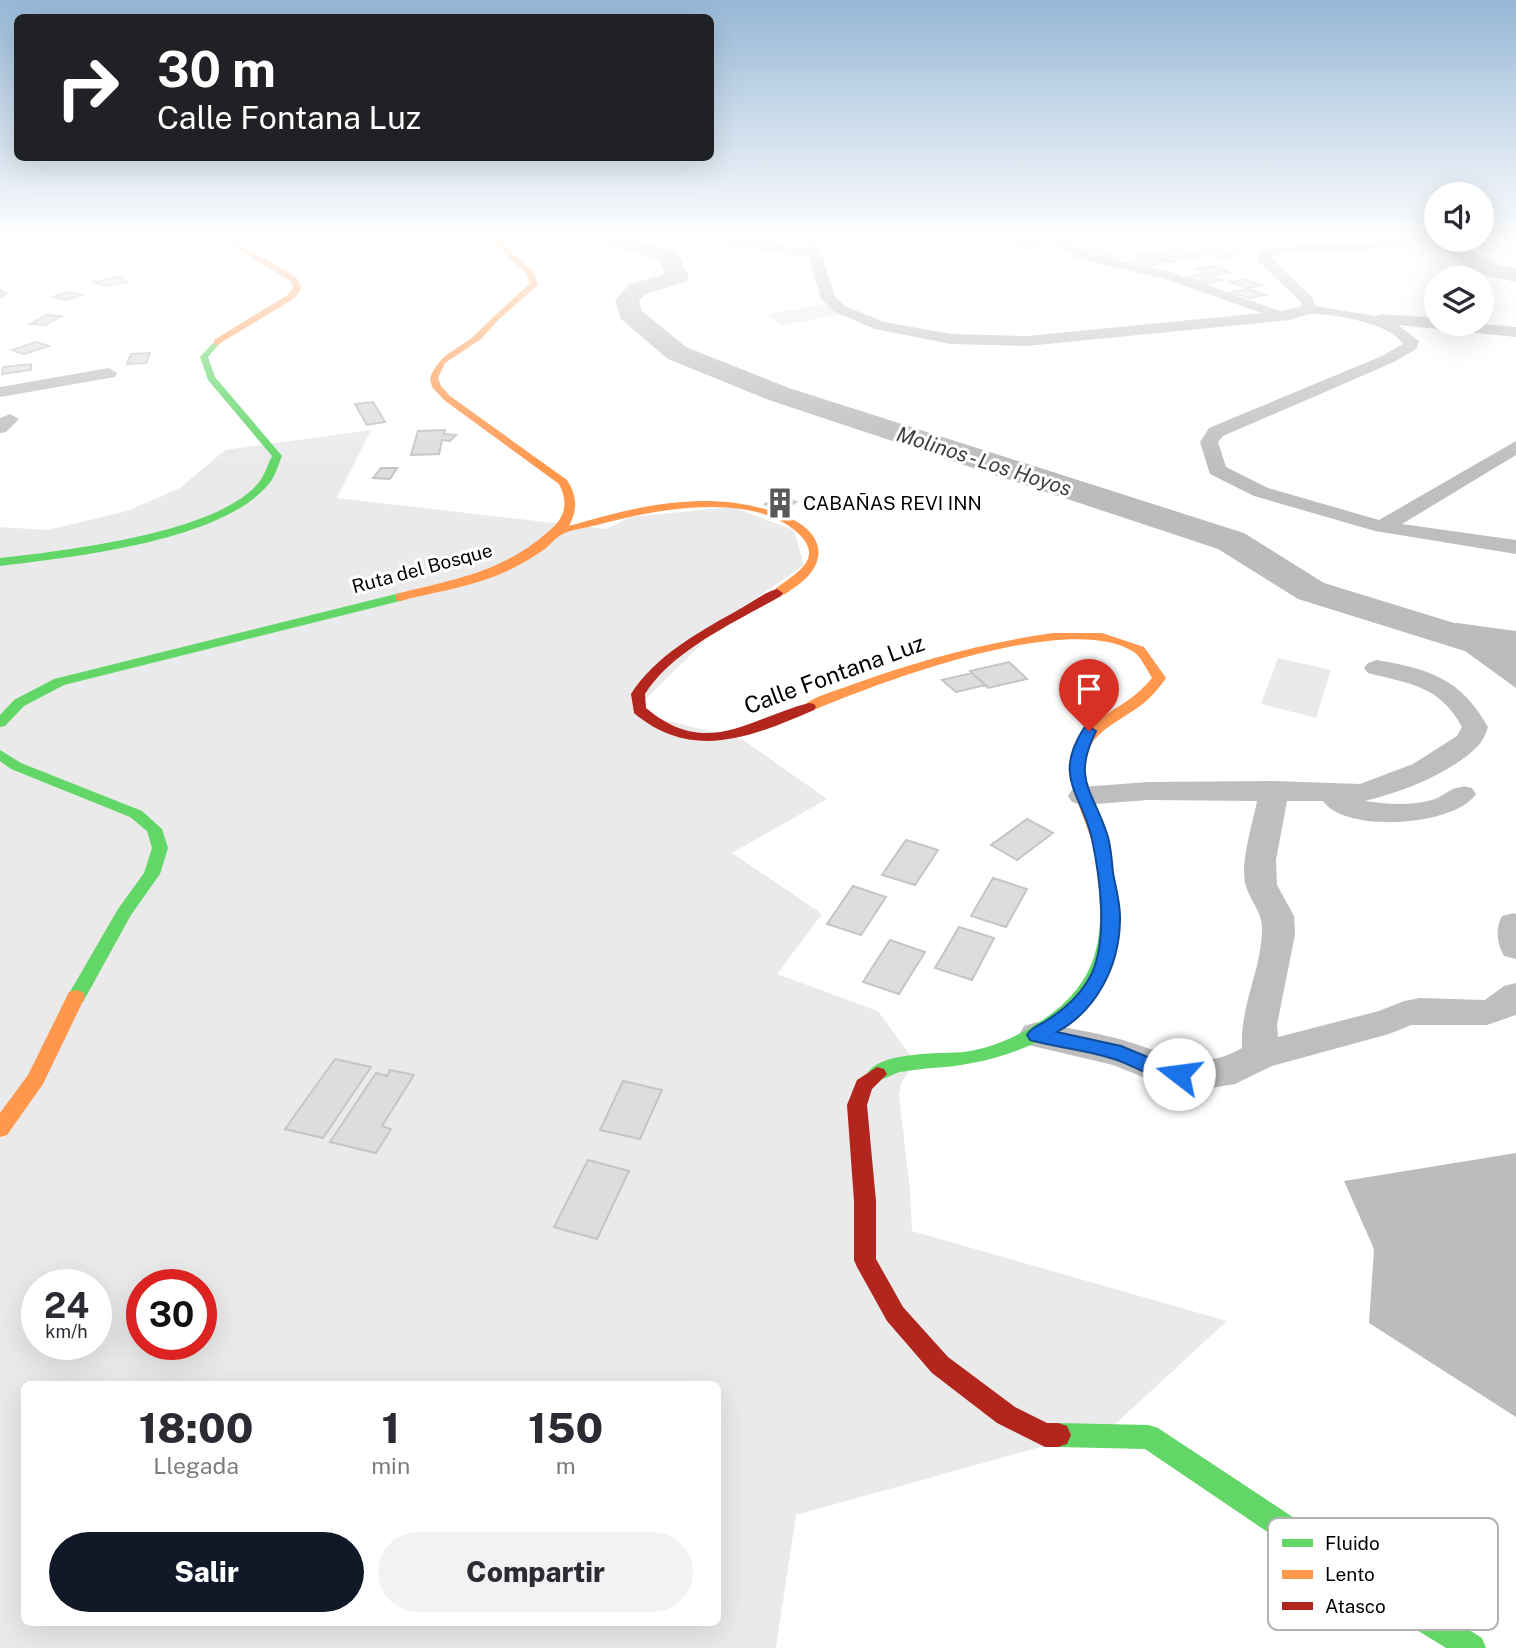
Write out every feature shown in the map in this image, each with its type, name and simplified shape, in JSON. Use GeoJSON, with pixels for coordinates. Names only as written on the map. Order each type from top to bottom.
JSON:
{"type":"FeatureCollection","features":[{"type":"Feature","properties":{"kind":"street"},"geometry":{"type":"LineString","coordinates":[[0,562],[134,542],[175,533],[219,514],[270,481],[275,473],[278,456],[211,378],[204,357],[221,339],[264,313]]}},
{"type":"Feature","properties":{"kind":"street","name":"Ruta del Bosque"},"geometry":{"type":"LineString","coordinates":[[0,723],[21,702],[59,682],[468,581],[522,559],[570,515],[573,506],[569,489],[555,475],[447,398],[434,381],[434,374],[440,362],[480,336],[502,313]]}},
{"type":"Feature","properties":{"kind":"street"},"geometry":{"type":"LineString","coordinates":[[848,313],[893,329],[951,339],[1292,313]]}},
{"type":"Feature","properties":{"kind":"street"},"geometry":{"type":"LineString","coordinates":[[1278,313],[1284,315]]}},
{"type":"Feature","properties":{"kind":"street"},"geometry":{"type":"LineString","coordinates":[[1331,313],[1424,322]]}},
{"type":"Feature","properties":{"kind":"street"},"geometry":{"type":"LineString","coordinates":[[1356,317],[1405,334],[1410,346],[1388,359],[1216,432],[1209,442],[1217,470],[1261,492],[1382,527],[1516,547]]}},
{"type":"Feature","properties":{"kind":"street"},"geometry":{"type":"LineString","coordinates":[[1494,330],[1516,332]]}},
{"type":"Feature","properties":{"kind":"street"},"geometry":{"type":"LineString","coordinates":[[0,393],[109,373]]}},
{"type":"Feature","properties":{"kind":"street"},"geometry":{"type":"LineString","coordinates":[[1382,527],[1516,447]]}},
{"type":"Feature","properties":{"kind":"street","name":"Calle Fontana Luz"},"geometry":{"type":"LineString","coordinates":[[552,534],[645,508],[679,503],[715,503],[748,507],[778,516],[799,528],[811,542],[811,566],[796,582],[677,654],[638,694],[639,710],[653,725],[677,734],[706,738],[736,734],[915,666],[1009,643],[1075,634],[1107,637],[1134,647],[1145,654],[1158,670],[1157,686],[1151,693],[1089,731],[1077,754],[1082,796],[1100,837],[1112,920],[1102,973],[1081,1004],[1055,1025],[1037,1035],[981,1057],[895,1066],[872,1077],[859,1094],[857,1105],[865,1201],[865,1260],[895,1314],[940,1365],[1006,1415],[1045,1435],[1149,1437],[1270,1518]]}},
{"type":"Feature","properties":{"kind":"street"},"geometry":{"type":"LineString","coordinates":[[1082,796],[1147,791],[1275,790],[1332,795],[1364,793],[1423,771],[1469,740],[1475,727],[1466,708],[1451,693],[1430,680],[1405,671],[1377,668]]}},
{"type":"Feature","properties":{"kind":"street"},"geometry":{"type":"LineString","coordinates":[[0,754],[16,766],[136,814],[154,829],[160,848],[152,874],[124,913],[74,1001],[36,1079],[0,1129]]}},
{"type":"Feature","properties":{"kind":"street"},"geometry":{"type":"LineString","coordinates":[[1261,1055],[1259,1025],[1279,934],[1278,916],[1261,885],[1261,860],[1275,790]]}},
{"type":"Feature","properties":{"kind":"street"},"geometry":{"type":"LineString","coordinates":[[1332,795],[1340,804],[1350,808],[1399,812],[1434,809],[1451,804],[1462,794]]}},
{"type":"Feature","properties":{"kind":"street"},"geometry":{"type":"LineString","coordinates":[[1037,1035],[1121,1053],[1158,1069],[1199,1076],[1235,1070],[1261,1055],[1389,1021],[1406,1012],[1487,1012],[1501,1007],[1516,995]]}},
{"type":"Feature","properties":{"kind":"street","name":"Calle Fontana Luz"},"geometry":{"type":"LineString","coordinates":[[1443,1630],[1472,1648]]}},
{"type":"Feature","properties":{"kind":"shaded area"},"geometry":{"type":"Polygon","coordinates":[[[776,313],[843,314],[782,325],[765,315],[776,313]]]}},
{"type":"Feature","properties":{"kind":"shaded area"},"geometry":{"type":"Polygon","coordinates":[[[371,430],[337,498],[606,529],[630,517],[732,507],[794,530],[804,565],[730,616],[632,712],[742,739],[827,799],[732,853],[822,914],[777,974],[878,1011],[915,1062],[901,1083],[899,1095],[912,1231],[1227,1321],[1112,1427],[796,1515],[776,1648],[0,1648],[0,527],[47,530],[127,511],[180,488],[225,450],[371,430]]]}},
{"type":"Feature","properties":{"kind":"shaded area"},"geometry":{"type":"Polygon","coordinates":[[[1457,623],[1516,631],[1516,688],[1436,630],[1457,623]]]}},
{"type":"Feature","properties":{"kind":"shaded area"},"geometry":{"type":"Polygon","coordinates":[[[1278,658],[1331,670],[1316,718],[1261,704],[1278,658]]]}},
{"type":"Feature","properties":{"kind":"shaded area"},"geometry":{"type":"Polygon","coordinates":[[[1516,1153],[1516,1417],[1369,1323],[1374,1249],[1344,1181],[1516,1153]]]}},
{"type":"Feature","properties":{"kind":"building"},"geometry":{"type":"Polygon","coordinates":[[[47,315],[62,316],[45,325],[30,324],[47,315]]]}},
{"type":"Feature","properties":{"kind":"building"},"geometry":{"type":"Polygon","coordinates":[[[36,342],[49,346],[24,354],[12,350],[36,342]]]}},
{"type":"Feature","properties":{"kind":"building"},"geometry":{"type":"Polygon","coordinates":[[[150,353],[146,363],[127,364],[131,354],[150,353]]]}},
{"type":"Feature","properties":{"kind":"building"},"geometry":{"type":"Polygon","coordinates":[[[31,364],[31,370],[2,374],[3,367],[31,364]]]}},
{"type":"Feature","properties":{"kind":"building"},"geometry":{"type":"Polygon","coordinates":[[[373,402],[385,422],[367,425],[355,404],[373,402]]]}},
{"type":"Feature","properties":{"kind":"building"},"geometry":{"type":"Polygon","coordinates":[[[445,430],[444,434],[456,435],[450,441],[442,440],[439,454],[411,455],[418,431],[445,430]]]}},
{"type":"Feature","properties":{"kind":"building"},"geometry":{"type":"Polygon","coordinates":[[[381,468],[397,468],[390,479],[373,478],[381,468]]]}},
{"type":"Feature","properties":{"kind":"building","name":"CABAÑAS REVI INN"},"geometry":{"type":"Polygon","coordinates":[[[779,497],[796,502],[782,510],[765,504],[779,497]]]}},
{"type":"Feature","properties":{"kind":"building"},"geometry":{"type":"Polygon","coordinates":[[[1009,662],[1027,679],[988,688],[970,671],[1009,662]]]}},
{"type":"Feature","properties":{"kind":"building"},"geometry":{"type":"Polygon","coordinates":[[[972,673],[986,685],[956,692],[942,680],[972,673]]]}},
{"type":"Feature","properties":{"kind":"building"},"geometry":{"type":"Polygon","coordinates":[[[1027,819],[1053,833],[1017,860],[991,845],[1027,819]]]}},
{"type":"Feature","properties":{"kind":"building"},"geometry":{"type":"Polygon","coordinates":[[[906,840],[938,850],[915,885],[882,875],[906,840]]]}},
{"type":"Feature","properties":{"kind":"building"},"geometry":{"type":"Polygon","coordinates":[[[993,878],[1027,889],[1006,927],[971,916],[993,878]]]}},
{"type":"Feature","properties":{"kind":"building"},"geometry":{"type":"Polygon","coordinates":[[[853,886],[886,897],[861,935],[827,924],[853,886]]]}},
{"type":"Feature","properties":{"kind":"building"},"geometry":{"type":"Polygon","coordinates":[[[959,927],[994,938],[972,980],[935,968],[959,927]]]}},
{"type":"Feature","properties":{"kind":"building"},"geometry":{"type":"Polygon","coordinates":[[[890,940],[925,952],[899,994],[863,982],[890,940]]]}},
{"type":"Feature","properties":{"kind":"building"},"geometry":{"type":"Polygon","coordinates":[[[335,1059],[371,1067],[323,1138],[285,1129],[335,1059]]]}},
{"type":"Feature","properties":{"kind":"building"},"geometry":{"type":"Polygon","coordinates":[[[390,1070],[414,1075],[382,1126],[391,1129],[376,1153],[330,1142],[376,1073],[387,1076],[390,1070]]]}},
{"type":"Feature","properties":{"kind":"building"},"geometry":{"type":"Polygon","coordinates":[[[623,1081],[662,1090],[640,1139],[600,1130],[623,1081]]]}},
{"type":"Feature","properties":{"kind":"building"},"geometry":{"type":"Polygon","coordinates":[[[588,1160],[629,1171],[597,1239],[554,1227],[588,1160]]]}},
{"type":"Feature","properties":{"kind":"waterway","name":"Molinos - Los Hoyos"},"geometry":{"type":"LineString","coordinates":[[630,313],[677,353],[779,394],[1231,541],[1311,591],[1516,655]]}},
{"type":"Feature","properties":{"kind":"traffic: fast"},"geometry":{"type":"LineString","coordinates":[[0,562],[112,546],[158,535],[201,522],[238,504],[265,483],[277,456],[211,378],[204,357],[217,342]]}},
{"type":"Feature","properties":{"kind":"traffic: fast"},"geometry":{"type":"LineString","coordinates":[[0,723],[19,703],[59,682],[400,597]]}},
{"type":"Feature","properties":{"kind":"traffic: fast"},"geometry":{"type":"LineString","coordinates":[[0,754],[16,766],[136,814],[154,829],[160,848],[152,874],[124,913],[76,997]]}},
{"type":"Feature","properties":{"kind":"traffic: fast"},"geometry":{"type":"LineString","coordinates":[[877,1074],[907,1063],[966,1059],[1000,1050],[1059,1020],[1079,1001],[1094,980],[1103,958],[1108,934],[1109,907],[1102,850]]}},
{"type":"Feature","properties":{"kind":"traffic: fast"},"geometry":{"type":"LineString","coordinates":[[1058,1435],[1149,1437],[1270,1518]]}},
{"type":"Feature","properties":{"kind":"traffic: fast"},"geometry":{"type":"LineString","coordinates":[[1443,1630],[1472,1648]]}},
{"type":"Feature","properties":{"kind":"traffic: slow"},"geometry":{"type":"LineString","coordinates":[[217,342],[265,313]]}},
{"type":"Feature","properties":{"kind":"traffic: slow"},"geometry":{"type":"LineString","coordinates":[[400,597],[488,575],[513,563],[555,534],[565,523],[570,510],[570,497],[563,482],[447,398],[437,387],[434,378],[441,362],[478,337],[501,313]]}},
{"type":"Feature","properties":{"kind":"traffic: slow"},"geometry":{"type":"LineString","coordinates":[[552,534],[607,518],[664,506],[692,503],[748,508],[792,523],[810,540],[813,554],[809,569],[798,580],[777,593]]}},
{"type":"Feature","properties":{"kind":"traffic: slow"},"geometry":{"type":"LineString","coordinates":[[809,707],[885,677],[996,645],[1053,636],[1102,637],[1139,649],[1159,678],[1136,702],[1093,731],[1083,743],[1077,758],[1079,786],[1102,850]]}},
{"type":"Feature","properties":{"kind":"traffic: slow"},"geometry":{"type":"LineString","coordinates":[[0,1129],[36,1079],[76,997]]}},
{"type":"Feature","properties":{"kind":"traffic: jam"},"geometry":{"type":"LineString","coordinates":[[777,593],[700,638],[661,667],[646,681],[638,694],[639,710],[657,725],[678,734],[699,738],[744,732],[809,707]]}},
{"type":"Feature","properties":{"kind":"traffic: jam"},"geometry":{"type":"LineString","coordinates":[[877,1074],[864,1085],[857,1105],[865,1201],[865,1260],[895,1314],[940,1365],[1006,1415],[1045,1435],[1058,1435]]}},
{"type":"Feature","properties":{"kind":"place","name":"CABAÑAS REVI INN"},"geometry":{"type":"Point","coordinates":[780,503]}},
{"type":"Feature","properties":{"kind":"route"},"geometry":{"type":"LineString","coordinates":[[1089,731],[1077,754],[1078,776],[1082,796],[1100,837],[1112,920],[1102,973],[1081,1004],[1055,1025],[1037,1035],[1121,1053],[1158,1069],[1179,1074]]}}]}
